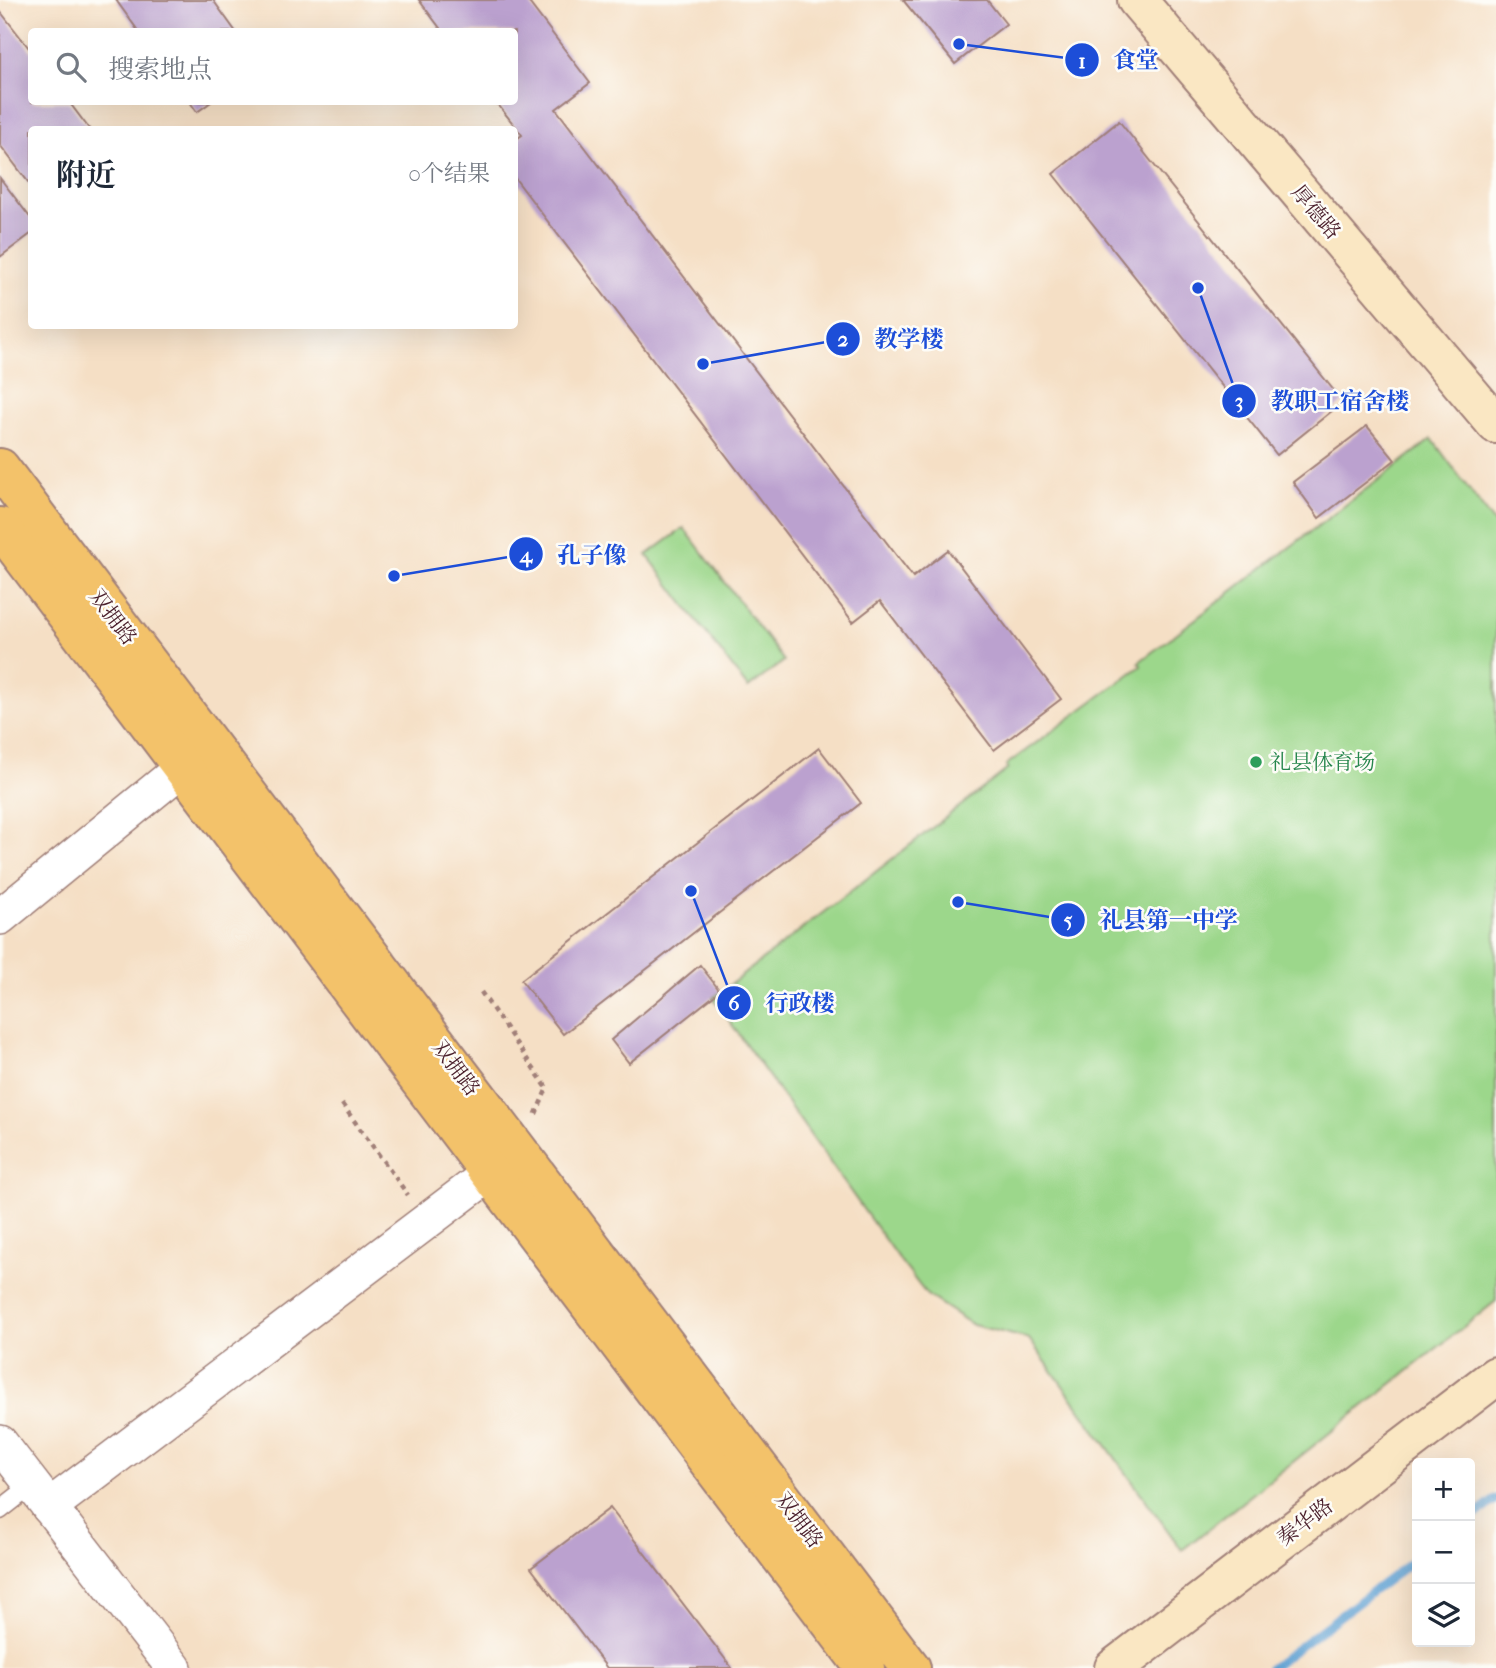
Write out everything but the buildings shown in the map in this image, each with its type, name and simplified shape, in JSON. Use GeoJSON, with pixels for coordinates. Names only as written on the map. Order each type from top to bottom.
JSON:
{"type":"FeatureCollection","features":[{"type":"Feature","properties":{"kind":"highway","name":"双拥路"},"geometry":{"type":"LineString","coordinates":[[0,468],[911,1668]]}},
{"type":"Feature","properties":{"kind":"highway","name":"双拥路"},"geometry":{"type":"LineString","coordinates":[[0,527],[865,1668]]}},
{"type":"Feature","properties":{"kind":"street","name":"厚德路"},"geometry":{"type":"LineString","coordinates":[[1137,0],[1496,424]]}},
{"type":"Feature","properties":{"kind":"street"},"geometry":{"type":"LineString","coordinates":[[0,916],[181,769]]}},
{"type":"Feature","properties":{"kind":"street"},"geometry":{"type":"LineString","coordinates":[[41,1496],[426,1222],[489,1174]]}},
{"type":"Feature","properties":{"kind":"street","name":"秦华路"},"geometry":{"type":"LineString","coordinates":[[1114,1668],[1496,1376]]}},
{"type":"Feature","properties":{"kind":"street"},"geometry":{"type":"LineString","coordinates":[[0,1443],[174,1668]]}},
{"type":"Feature","properties":{"kind":"lane"},"geometry":{"type":"LineString","coordinates":[[0,1510],[41,1496]]}},
{"type":"Feature","properties":{"kind":"path"},"geometry":{"type":"LineString","coordinates":[[481,992],[547,1088],[520,1152]]}},
{"type":"Feature","properties":{"kind":"path"},"geometry":{"type":"LineString","coordinates":[[342,1104],[426,1222]]}},
{"type":"Feature","properties":{"kind":"green space","name":"礼县体育场"},"geometry":{"type":"Polygon","coordinates":[[[1432,439],[1496,526],[1496,1301],[1182,1550],[1029,1339],[973,1325],[927,1295],[713,998],[1008,769],[1006,765],[1141,666],[1139,662],[1432,439]]]}},
{"type":"Feature","properties":{"kind":"green space"},"geometry":{"type":"Polygon","coordinates":[[[684,528],[784,661],[748,688],[647,555],[684,528]]]}},
{"type":"Feature","properties":{"kind":"waterway"},"geometry":{"type":"LineString","coordinates":[[1475,1515],[1496,1499]]}},
{"type":"Feature","properties":{"kind":"waterway"},"geometry":{"type":"LineString","coordinates":[[1271,1668],[1412,1562]]}},
{"type":"Feature","properties":{"kind":"place","name":"食堂"},"geometry":{"type":"Point","coordinates":[959,44]}},
{"type":"Feature","properties":{"kind":"place","name":"教职工宿舍楼"},"geometry":{"type":"Point","coordinates":[1198,288]}},
{"type":"Feature","properties":{"kind":"place","name":"教学楼"},"geometry":{"type":"Point","coordinates":[703,364]}},
{"type":"Feature","properties":{"kind":"place","name":"孔子像"},"geometry":{"type":"Point","coordinates":[394,576]}},
{"type":"Feature","properties":{"kind":"place","name":"礼县体育场"},"geometry":{"type":"Point","coordinates":[1256,762]}},
{"type":"Feature","properties":{"kind":"place","name":"行政楼"},"geometry":{"type":"Point","coordinates":[691,891]}},
{"type":"Feature","properties":{"kind":"place","name":"礼县第一中学"},"geometry":{"type":"Point","coordinates":[958,902]}}]}
